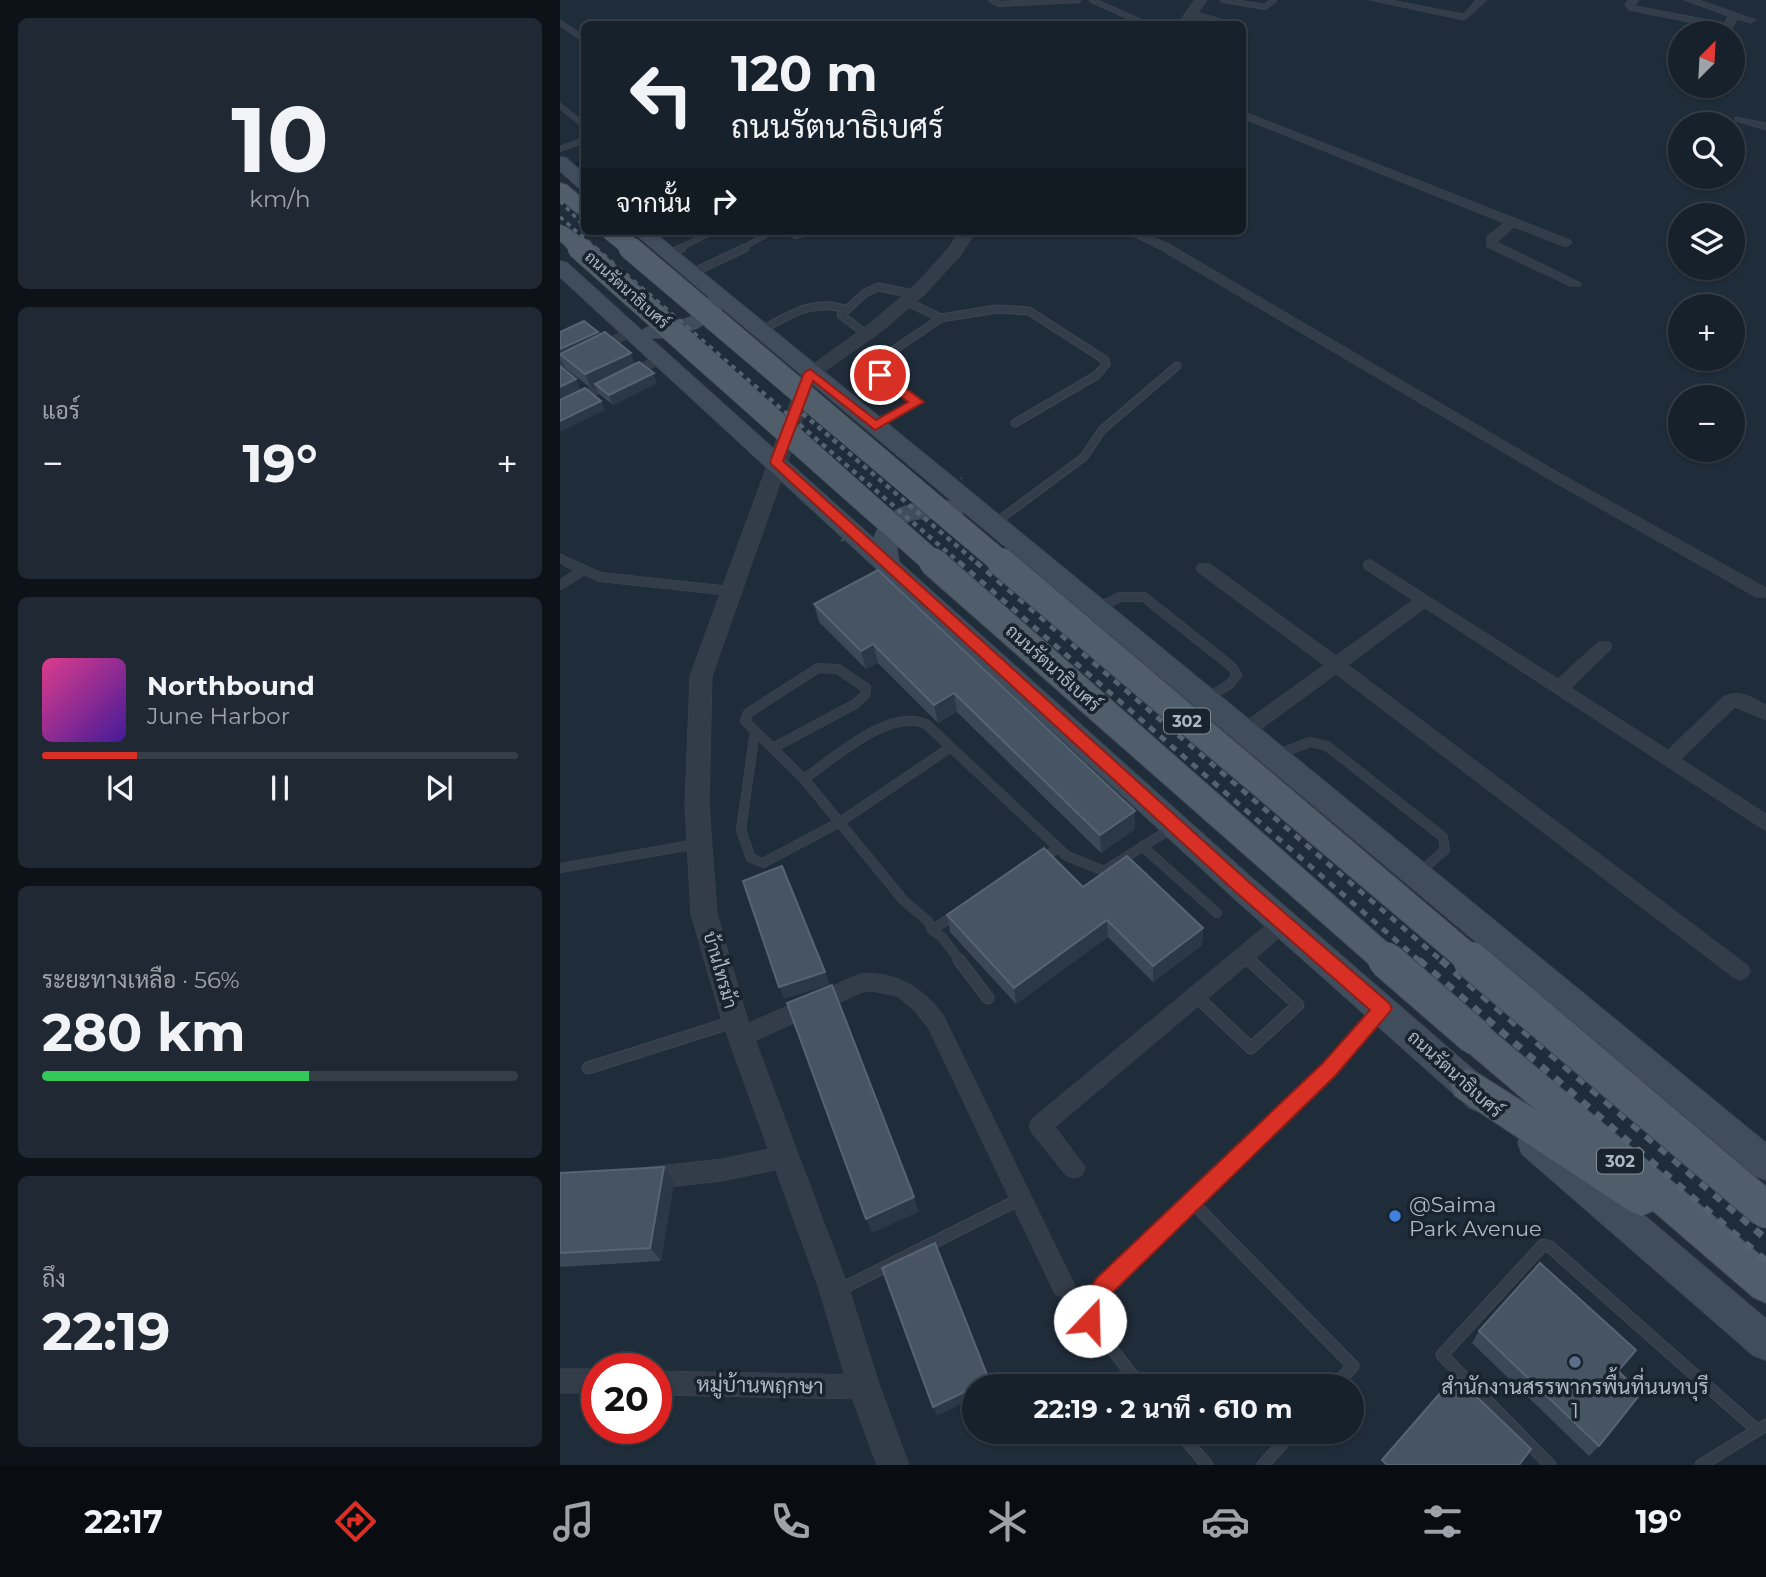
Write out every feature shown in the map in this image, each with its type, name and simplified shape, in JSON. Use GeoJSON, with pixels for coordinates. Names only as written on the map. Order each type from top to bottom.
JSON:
{"type":"FeatureCollection","features":[{"type":"Feature","properties":{"kind":"main road"},"geometry":{"type":"LineString","coordinates":[[560,162],[581,180]]}},
{"type":"Feature","properties":{"kind":"main road"},"geometry":{"type":"LineString","coordinates":[[560,189],[581,206]]}},
{"type":"Feature","properties":{"kind":"main road","name":"ถนนรัตนาธิเบศร์"},"geometry":{"type":"LineString","coordinates":[[615,235],[1766,1210]]}},
{"type":"Feature","properties":{"kind":"main road","name":"302"},"geometry":{"type":"LineString","coordinates":[[647,235],[1766,1164]]}},
{"type":"Feature","properties":{"kind":"main road","name":"ถนนรัตนาธิเบศร์"},"geometry":{"type":"LineString","coordinates":[[566,237],[1254,847],[1766,1284]]}},
{"type":"Feature","properties":{"kind":"main road","name":"ถนนรัตนาธิเบศร์"},"geometry":{"type":"LineString","coordinates":[[560,267],[1283,923],[1766,1342]]}},
{"type":"Feature","properties":{"kind":"main road"},"geometry":{"type":"LineString","coordinates":[[631,332],[662,332],[698,321],[713,310],[719,297]]}},
{"type":"Feature","properties":{"kind":"main road"},"geometry":{"type":"LineString","coordinates":[[888,565],[885,542],[892,524],[904,514],[922,508],[954,509],[987,519]]}},
{"type":"Feature","properties":{"kind":"main road"},"geometry":{"type":"LineString","coordinates":[[1467,1085],[1735,1258]]}},
{"type":"Feature","properties":{"kind":"street"},"geometry":{"type":"LineString","coordinates":[[1189,19],[1201,0]]}},
{"type":"Feature","properties":{"kind":"street"},"geometry":{"type":"LineString","coordinates":[[1375,0],[1465,17],[1482,0]]}},
{"type":"Feature","properties":{"kind":"street"},"geometry":{"type":"LineString","coordinates":[[1634,0],[1630,5],[1632,8],[1724,26],[1729,25],[1734,14]]}},
{"type":"Feature","properties":{"kind":"street"},"geometry":{"type":"LineString","coordinates":[[1689,0],[1751,20]]}},
{"type":"Feature","properties":{"kind":"street"},"geometry":{"type":"LineString","coordinates":[[1246,116],[1566,243]]}},
{"type":"Feature","properties":{"kind":"street"},"geometry":{"type":"LineString","coordinates":[[1745,121],[1766,127]]}},
{"type":"Feature","properties":{"kind":"street"},"geometry":{"type":"LineString","coordinates":[[1513,222],[1491,239],[1491,244],[1575,284]]}},
{"type":"Feature","properties":{"kind":"street"},"geometry":{"type":"LineString","coordinates":[[776,462],[810,373],[866,334],[910,297],[951,257],[965,235]]}},
{"type":"Feature","properties":{"kind":"street"},"geometry":{"type":"LineString","coordinates":[[1138,235],[1165,247],[1554,476],[1762,593]]}},
{"type":"Feature","properties":{"kind":"street"},"geometry":{"type":"LineString","coordinates":[[560,366],[631,332]]}},
{"type":"Feature","properties":{"kind":"street"},"geometry":{"type":"LineString","coordinates":[[560,408],[663,358]]}},
{"type":"Feature","properties":{"kind":"street","name":"บ้านไทรม้า"},"geometry":{"type":"LineString","coordinates":[[776,462],[701,676],[697,806],[704,914],[738,1029],[835,1292],[864,1387],[893,1465]]}},
{"type":"Feature","properties":{"kind":"street"},"geometry":{"type":"LineString","coordinates":[[1371,565],[1766,824]]}},
{"type":"Feature","properties":{"kind":"street"},"geometry":{"type":"LineString","coordinates":[[1204,568],[1740,971]]}},
{"type":"Feature","properties":{"kind":"street"},"geometry":{"type":"LineString","coordinates":[[1244,732],[1425,600]]}},
{"type":"Feature","properties":{"kind":"street"},"geometry":{"type":"LineString","coordinates":[[1560,688],[1604,646]]}},
{"type":"Feature","properties":{"kind":"street"},"geometry":{"type":"LineString","coordinates":[[1670,759],[1729,702],[1737,698],[1766,713]]}},
{"type":"Feature","properties":{"kind":"street"},"geometry":{"type":"LineString","coordinates":[[1074,1167],[1040,1126],[1283,923]]}},
{"type":"Feature","properties":{"kind":"street"},"geometry":{"type":"LineString","coordinates":[[738,1029],[860,983],[877,980],[910,994],[926,1008],[936,1022],[1063,1286]]}},
{"type":"Feature","properties":{"kind":"street"},"geometry":{"type":"LineString","coordinates":[[628,1180],[722,1170],[784,1157]]}},
{"type":"Feature","properties":{"kind":"street"},"geometry":{"type":"LineString","coordinates":[[560,1381],[581,1381]]}},
{"type":"Feature","properties":{"kind":"street","name":"หมู่บ้านพฤกษา"},"geometry":{"type":"LineString","coordinates":[[672,1383],[864,1387]]}},
{"type":"Feature","properties":{"kind":"lane"},"geometry":{"type":"LineString","coordinates":[[991,0],[999,4],[1078,0]]}},
{"type":"Feature","properties":{"kind":"lane"},"geometry":{"type":"LineString","coordinates":[[1092,0],[1138,21]]}},
{"type":"Feature","properties":{"kind":"lane"},"geometry":{"type":"LineString","coordinates":[[1223,0],[1265,7],[1274,0]]}},
{"type":"Feature","properties":{"kind":"lane"},"geometry":{"type":"LineString","coordinates":[[560,23],[581,37]]}},
{"type":"Feature","properties":{"kind":"lane"},"geometry":{"type":"LineString","coordinates":[[560,106],[581,123]]}},
{"type":"Feature","properties":{"kind":"lane"},"geometry":{"type":"LineString","coordinates":[[560,149],[581,141]]}},
{"type":"Feature","properties":{"kind":"lane"},"geometry":{"type":"LineString","coordinates":[[668,254],[706,235]]}},
{"type":"Feature","properties":{"kind":"lane"},"geometry":{"type":"LineString","coordinates":[[692,274],[766,235]]}},
{"type":"Feature","properties":{"kind":"lane"},"geometry":{"type":"LineString","coordinates":[[866,334],[843,317],[845,309],[871,287],[878,285],[910,297],[941,318]]}},
{"type":"Feature","properties":{"kind":"lane"},"geometry":{"type":"LineString","coordinates":[[760,331],[817,304],[833,304],[845,309]]}},
{"type":"Feature","properties":{"kind":"lane"},"geometry":{"type":"LineString","coordinates":[[875,426],[917,402],[880,375],[885,356],[941,318],[997,309],[1029,311],[1105,360],[1106,364],[1097,375],[1015,423]]}},
{"type":"Feature","properties":{"kind":"lane"},"geometry":{"type":"LineString","coordinates":[[987,519],[1084,457],[1101,429],[1177,366]]}},
{"type":"Feature","properties":{"kind":"lane"},"geometry":{"type":"LineString","coordinates":[[560,558],[582,571],[600,577],[732,591]]}},
{"type":"Feature","properties":{"kind":"lane"},"geometry":{"type":"LineString","coordinates":[[560,585],[582,571]]}},
{"type":"Feature","properties":{"kind":"lane"},"geometry":{"type":"LineString","coordinates":[[1097,608],[1119,595],[1131,593],[1144,597],[1232,667],[1237,676],[1230,684],[1204,699]]}},
{"type":"Feature","properties":{"kind":"lane"},"geometry":{"type":"LineString","coordinates":[[773,748],[855,704],[865,695],[866,688],[839,668],[829,665],[818,668],[748,713],[745,721],[804,779],[904,901],[942,937],[988,998]]}},
{"type":"Feature","properties":{"kind":"lane"},"geometry":{"type":"LineString","coordinates":[[804,779],[867,737],[901,720],[914,719],[926,724],[1067,856],[1104,871],[1177,825]]}},
{"type":"Feature","properties":{"kind":"lane"},"geometry":{"type":"LineString","coordinates":[[755,731],[741,830],[751,859],[763,863],[840,822],[950,747]]}},
{"type":"Feature","properties":{"kind":"lane"},"geometry":{"type":"LineString","coordinates":[[1274,756],[1310,742],[1327,746],[1443,837],[1445,850],[1417,874]]}},
{"type":"Feature","properties":{"kind":"lane"},"geometry":{"type":"LineString","coordinates":[[560,868],[699,843]]}},
{"type":"Feature","properties":{"kind":"lane"},"geometry":{"type":"LineString","coordinates":[[1142,846],[1217,913]]}},
{"type":"Feature","properties":{"kind":"lane"},"geometry":{"type":"LineString","coordinates":[[1036,863],[1058,848]]}},
{"type":"Feature","properties":{"kind":"lane"},"geometry":{"type":"LineString","coordinates":[[932,930],[969,906]]}},
{"type":"Feature","properties":{"kind":"lane"},"geometry":{"type":"LineString","coordinates":[[1196,996],[1251,1048],[1297,1005],[1244,956]]}},
{"type":"Feature","properties":{"kind":"lane"},"geometry":{"type":"LineString","coordinates":[[1131,1374],[1090,1321],[1092,1306],[1104,1286],[1329,1069],[1382,1009]]}},
{"type":"Feature","properties":{"kind":"lane"},"geometry":{"type":"LineString","coordinates":[[588,1068],[738,1029]]}},
{"type":"Feature","properties":{"kind":"lane"},"geometry":{"type":"LineString","coordinates":[[835,1292],[1020,1199]]}},
{"type":"Feature","properties":{"kind":"lane"},"geometry":{"type":"LineString","coordinates":[[1191,1201],[1353,1366],[1346,1374]]}},
{"type":"Feature","properties":{"kind":"lane"},"geometry":{"type":"LineString","coordinates":[[1550,1465],[1443,1359],[1442,1354],[1543,1245],[1550,1247],[1761,1428],[1701,1465]]}},
{"type":"Feature","properties":{"kind":"lane"},"geometry":{"type":"LineString","coordinates":[[1189,1444],[1207,1465]]}},
{"type":"Feature","properties":{"kind":"lane"},"geometry":{"type":"LineString","coordinates":[[1263,1465],[1282,1444]]}},
{"type":"Feature","properties":{"kind":"building"},"geometry":{"type":"Polygon","coordinates":[[[584,321],[598,332],[560,349],[560,332],[584,321]]]}},
{"type":"Feature","properties":{"kind":"building"},"geometry":{"type":"Polygon","coordinates":[[[605,332],[631,353],[585,374],[560,354],[605,332]]]}},
{"type":"Feature","properties":{"kind":"building"},"geometry":{"type":"Polygon","coordinates":[[[639,362],[654,373],[609,395],[595,384],[639,362]]]}},
{"type":"Feature","properties":{"kind":"building"},"geometry":{"type":"Polygon","coordinates":[[[560,366],[576,379],[560,387],[560,366]]]}},
{"type":"Feature","properties":{"kind":"building"},"geometry":{"type":"Polygon","coordinates":[[[585,388],[601,401],[560,421],[560,400],[585,388]]]}},
{"type":"Feature","properties":{"kind":"building"},"geometry":{"type":"Polygon","coordinates":[[[878,570],[1135,811],[1100,835],[954,693],[934,705],[873,644],[861,651],[814,604],[878,570]]]}},
{"type":"Feature","properties":{"kind":"building"},"geometry":{"type":"Polygon","coordinates":[[[1044,848],[1083,887],[1127,856],[1203,928],[1153,966],[1107,920],[1014,988],[947,915],[1044,848]]]}},
{"type":"Feature","properties":{"kind":"building"},"geometry":{"type":"Polygon","coordinates":[[[782,866],[825,972],[779,987],[743,881],[782,866]]]}},
{"type":"Feature","properties":{"kind":"building"},"geometry":{"type":"Polygon","coordinates":[[[832,985],[914,1197],[866,1219],[787,1003],[832,985]]]}},
{"type":"Feature","properties":{"kind":"building"},"geometry":{"type":"Polygon","coordinates":[[[664,1167],[650,1248],[560,1253],[560,1173],[664,1167]]]}},
{"type":"Feature","properties":{"kind":"building"},"geometry":{"type":"Polygon","coordinates":[[[935,1243],[987,1374],[962,1374],[962,1393],[933,1407],[882,1268],[935,1243]]]}},
{"type":"Feature","properties":{"kind":"building"},"geometry":{"type":"Polygon","coordinates":[[[1540,1263],[1636,1350],[1618,1371],[1641,1393],[1599,1446],[1479,1331],[1540,1263]]]}},
{"type":"Feature","properties":{"kind":"building"},"geometry":{"type":"Polygon","coordinates":[[[1455,1376],[1531,1449],[1519,1465],[1387,1465],[1382,1460],[1455,1376]]]}},
{"type":"Feature","properties":{"kind":"waterway"},"geometry":{"type":"LineString","coordinates":[[572,166],[581,162]]}},
{"type":"Feature","properties":{"kind":"railway"},"geometry":{"type":"LineString","coordinates":[[560,201],[581,223]]}},
{"type":"Feature","properties":{"kind":"railway"},"geometry":{"type":"LineString","coordinates":[[560,217],[597,249]]}},
{"type":"Feature","properties":{"kind":"railway"},"geometry":{"type":"LineString","coordinates":[[595,248],[961,564]]}},
{"type":"Feature","properties":{"kind":"railway"},"geometry":{"type":"LineString","coordinates":[[795,407],[978,564]]}},
{"type":"Feature","properties":{"kind":"railway"},"geometry":{"type":"LineString","coordinates":[[959,562],[1421,962]]}},
{"type":"Feature","properties":{"kind":"railway"},"geometry":{"type":"LineString","coordinates":[[976,562],[1443,962]]}},
{"type":"Feature","properties":{"kind":"railway"},"geometry":{"type":"LineString","coordinates":[[1419,960],[1766,1261]]}},
{"type":"Feature","properties":{"kind":"railway"},"geometry":{"type":"LineString","coordinates":[[1441,960],[1766,1239]]}},
{"type":"Feature","properties":{"kind":"place","name":"@Saima Park Avenue"},"geometry":{"type":"Point","coordinates":[1395,1216]}},
{"type":"Feature","properties":{"kind":"place","name":"สำนักงานสรรพากรพื้นที่นนทบุรี 1"},"geometry":{"type":"Point","coordinates":[1575,1362]}},
{"type":"Feature","properties":{"kind":"route"},"geometry":{"type":"LineString","coordinates":[[880,375],[917,402],[875,426],[810,373],[776,462],[1244,888],[1382,1009],[1329,1069],[1104,1286],[1092,1306],[1090,1321]]}}]}
